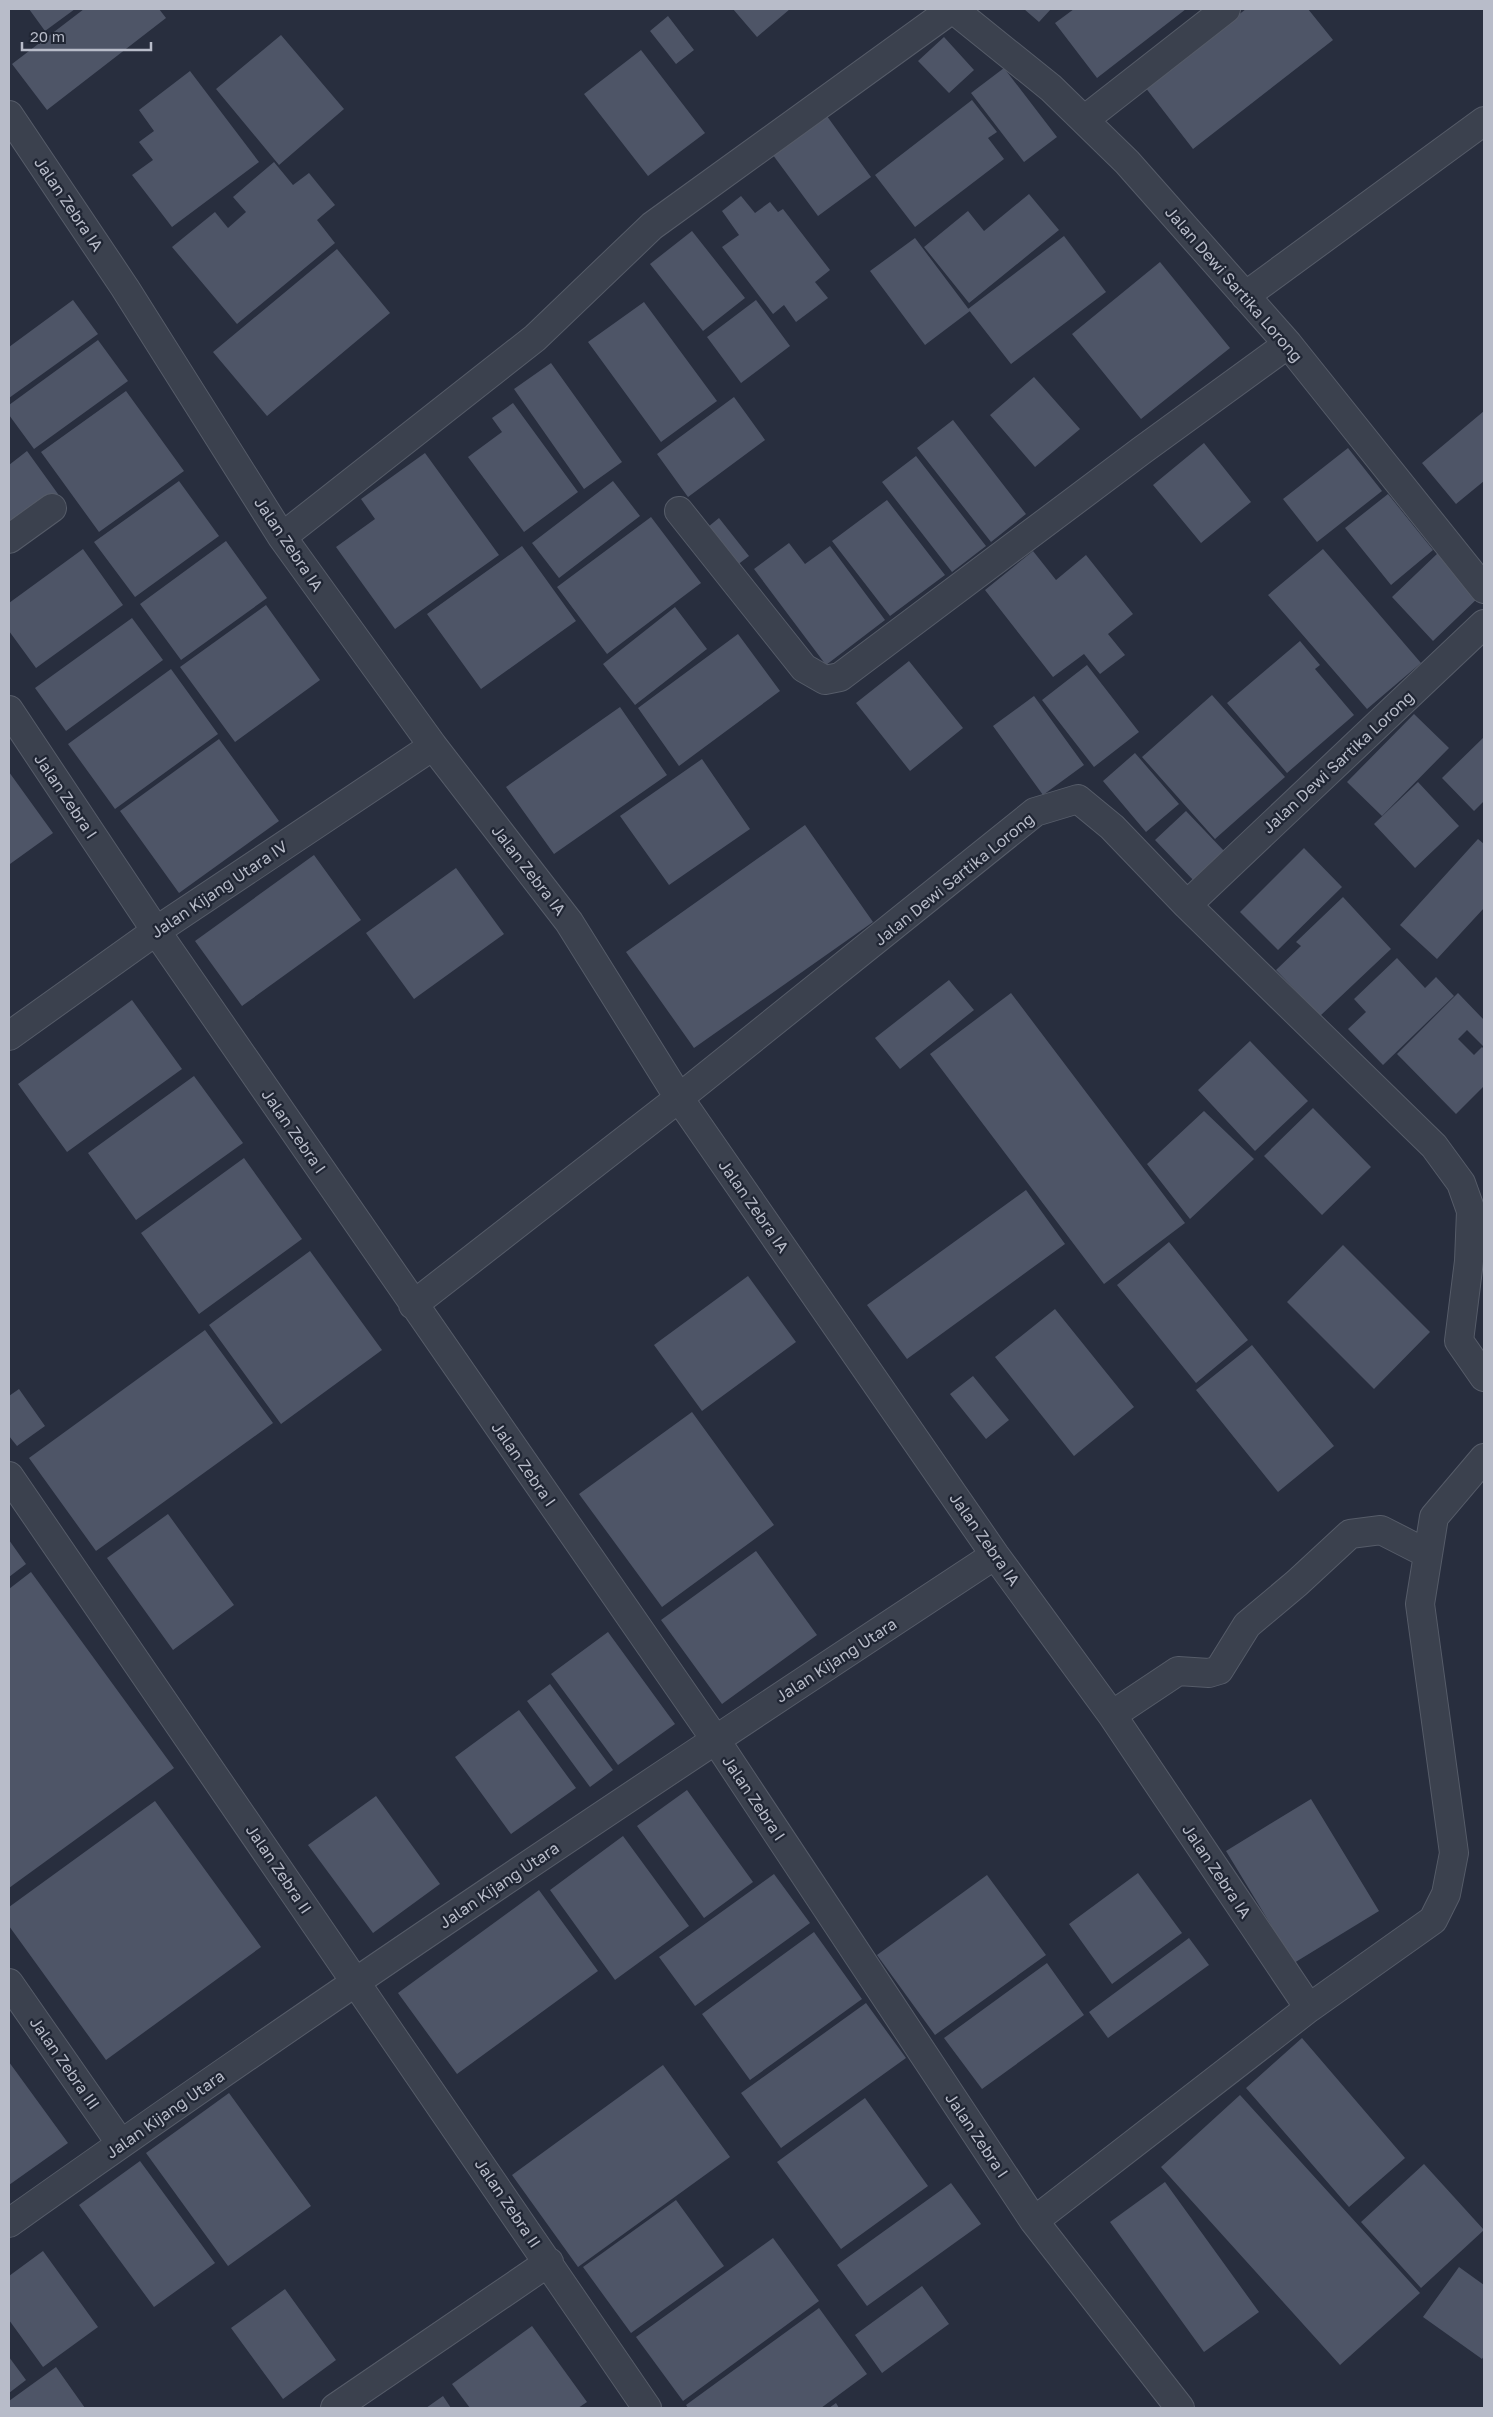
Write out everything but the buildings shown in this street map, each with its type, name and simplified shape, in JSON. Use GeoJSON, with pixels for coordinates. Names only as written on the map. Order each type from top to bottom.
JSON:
{"type":"FeatureCollection","features":[{"type":"Feature","properties":{"kind":"street","name":"Jalan Dewi Sartika Lorong"},"geometry":{"type":"LineString","coordinates":[[953,9],[1051,88],[1127,162],[1288,344],[1484,589]]}},
{"type":"Feature","properties":{"kind":"street"},"geometry":{"type":"LineString","coordinates":[[282,537],[535,338],[652,226],[953,9]]}},
{"type":"Feature","properties":{"kind":"street"},"geometry":{"type":"LineString","coordinates":[[1084,120],[1226,9]]}},
{"type":"Feature","properties":{"kind":"street","name":"Jalan Zebra IA"},"geometry":{"type":"LineString","coordinates":[[9,114],[125,288],[282,537],[433,746],[569,922],[679,1098],[995,1555],[1112,1715],[1309,2008]]}},
{"type":"Feature","properties":{"kind":"street"},"geometry":{"type":"LineString","coordinates":[[1245,296],[1484,121]]}},
{"type":"Feature","properties":{"kind":"street"},"geometry":{"type":"LineString","coordinates":[[678,511],[804,668],[825,680],[840,678],[1141,451],[1288,344]]}},
{"type":"Feature","properties":{"kind":"street"},"geometry":{"type":"LineString","coordinates":[[9,539],[52,508]]}},
{"type":"Feature","properties":{"kind":"street","name":"Jalan Dewi Sartika Lorong"},"geometry":{"type":"LineString","coordinates":[[679,1098],[1036,812],[1078,799],[1112,828],[1187,905],[1484,624]]}},
{"type":"Feature","properties":{"kind":"street","name":"Jalan Zebra I"},"geometry":{"type":"LineString","coordinates":[[9,710],[156,931],[715,1740],[1034,2221],[1180,2408]]}},
{"type":"Feature","properties":{"kind":"street","name":"Jalan Kijang Utara IV"},"geometry":{"type":"LineString","coordinates":[[9,1036],[156,931],[433,746]]}},
{"type":"Feature","properties":{"kind":"street"},"geometry":{"type":"LineString","coordinates":[[1187,905],[1434,1146],[1461,1183],[1471,1211],[1469,1261],[1459,1341],[1484,1377]]}},
{"type":"Feature","properties":{"kind":"street"},"geometry":{"type":"LineString","coordinates":[[413,1304],[679,1098]]}},
{"type":"Feature","properties":{"kind":"street"},"geometry":{"type":"LineString","coordinates":[[1034,2221],[1309,2008],[1434,1920],[1446,1894],[1454,1853],[1420,1604],[1434,1517],[1484,1458]]}},
{"type":"Feature","properties":{"kind":"street","name":"Jalan Zebra II"},"geometry":{"type":"LineString","coordinates":[[9,1476],[549,2262],[646,2408]]}},
{"type":"Feature","properties":{"kind":"street"},"geometry":{"type":"LineString","coordinates":[[1112,1715],[1178,1671],[1209,1673],[1219,1670],[1247,1625],[1297,1584],[1350,1534],[1380,1530],[1428,1554]]}},
{"type":"Feature","properties":{"kind":"street","name":"Jalan Kijang Utara"},"geometry":{"type":"LineString","coordinates":[[9,2223],[356,1982],[715,1740],[995,1555]]}},
{"type":"Feature","properties":{"kind":"street","name":"Jalan Zebra III"},"geometry":{"type":"LineString","coordinates":[[9,1983],[121,2144]]}},
{"type":"Feature","properties":{"kind":"street","name":"Jalan Zebra II"},"geometry":{"type":"LineString","coordinates":[[335,2408],[549,2262]]}}]}
